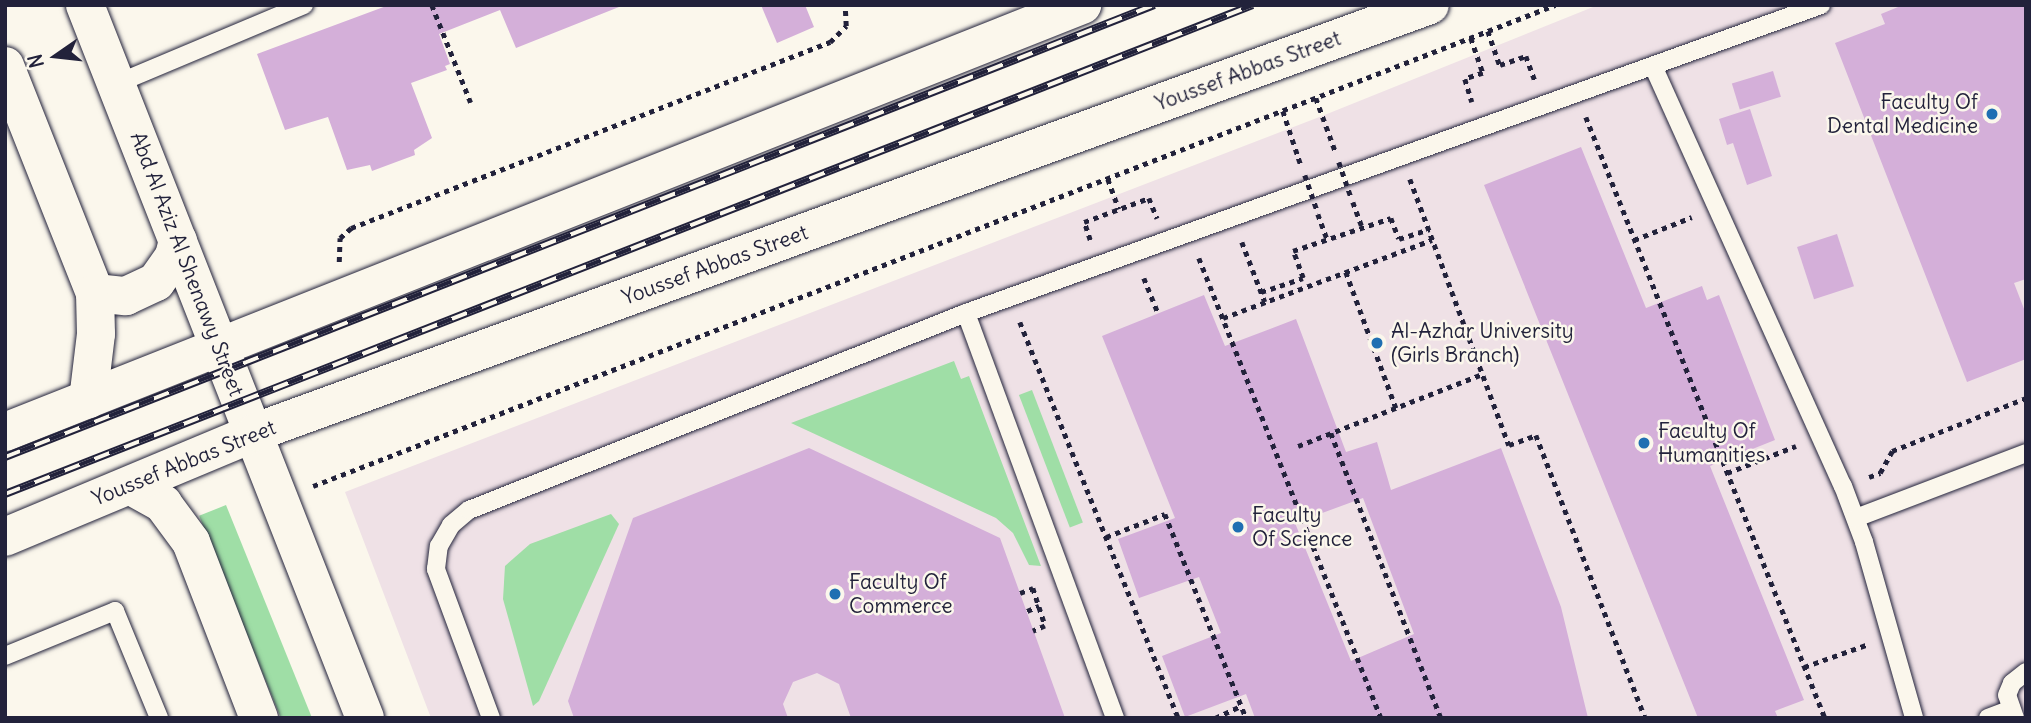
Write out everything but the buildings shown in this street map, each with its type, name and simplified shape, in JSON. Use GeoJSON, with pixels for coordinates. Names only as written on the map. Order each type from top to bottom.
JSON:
{"type":"FeatureCollection","features":[{"type":"Feature","properties":{"kind":"main road","name":"Abd Al Aziz Al Shenawy Street"},"geometry":{"type":"LineString","coordinates":[[85,5],[178,240],[217,350],[256,432],[365,718]]}},
{"type":"Feature","properties":{"kind":"main road"},"geometry":{"type":"LineString","coordinates":[[5,432],[342,301],[1082,5]]}},
{"type":"Feature","properties":{"kind":"main road","name":"Youssef Abbas Street"},"geometry":{"type":"LineString","coordinates":[[5,537],[256,432],[1430,5]]}},
{"type":"Feature","properties":{"kind":"main road"},"geometry":{"type":"LineString","coordinates":[[5,66],[94,293],[96,334],[88,400]]}},
{"type":"Feature","properties":{"kind":"main road"},"geometry":{"type":"LineString","coordinates":[[94,293],[127,296],[149,287],[166,270],[178,240]]}},
{"type":"Feature","properties":{"kind":"main road"},"geometry":{"type":"LineString","coordinates":[[131,485],[163,504],[191,542],[259,718]]}},
{"type":"Feature","properties":{"kind":"lane"},"geometry":{"type":"LineString","coordinates":[[116,83],[304,5]]}},
{"type":"Feature","properties":{"kind":"lane"},"geometry":{"type":"LineString","coordinates":[[491,718],[436,569],[439,546],[451,525],[468,510],[966,313],[1821,5]]}},
{"type":"Feature","properties":{"kind":"lane"},"geometry":{"type":"LineString","coordinates":[[1653,66],[1856,518],[1914,718]]}},
{"type":"Feature","properties":{"kind":"lane"},"geometry":{"type":"LineString","coordinates":[[966,313],[1113,710],[1098,718]]}},
{"type":"Feature","properties":{"kind":"lane"},"geometry":{"type":"LineString","coordinates":[[1856,518],[2026,453]]}},
{"type":"Feature","properties":{"kind":"lane"},"geometry":{"type":"LineString","coordinates":[[5,656],[115,611],[159,718]]}},
{"type":"Feature","properties":{"kind":"lane"},"geometry":{"type":"LineString","coordinates":[[1988,718],[2012,714],[2012,683],[2026,672]]}},
{"type":"Feature","properties":{"kind":"path"},"geometry":{"type":"LineString","coordinates":[[432,5],[471,103]]}},
{"type":"Feature","properties":{"kind":"path"},"geometry":{"type":"LineString","coordinates":[[342,301],[339,243],[351,228],[830,42],[846,26],[845,5]]}},
{"type":"Feature","properties":{"kind":"path"},"geometry":{"type":"LineString","coordinates":[[280,499],[1555,5]]}},
{"type":"Feature","properties":{"kind":"path"},"geometry":{"type":"LineString","coordinates":[[1488,31],[1500,65],[1526,56],[1545,105]]}},
{"type":"Feature","properties":{"kind":"path"},"geometry":{"type":"LineString","coordinates":[[1471,38],[1483,73],[1465,79],[1481,127]]}},
{"type":"Feature","properties":{"kind":"path"},"geometry":{"type":"LineString","coordinates":[[1576,94],[1825,718]]}},
{"type":"Feature","properties":{"kind":"path"},"geometry":{"type":"LineString","coordinates":[[1316,98],[1363,227]]}},
{"type":"Feature","properties":{"kind":"path"},"geometry":{"type":"LineString","coordinates":[[1283,111],[1327,239]]}},
{"type":"Feature","properties":{"kind":"path"},"geometry":{"type":"LineString","coordinates":[[1401,156],[1509,445],[1536,435],[1645,718]]}},
{"type":"Feature","properties":{"kind":"path"},"geometry":{"type":"LineString","coordinates":[[1108,179],[1119,209]]}},
{"type":"Feature","properties":{"kind":"path"},"geometry":{"type":"LineString","coordinates":[[1091,243],[1084,222],[1149,198],[1157,219]]}},
{"type":"Feature","properties":{"kind":"path"},"geometry":{"type":"LineString","coordinates":[[1634,240],[1716,207]]}},
{"type":"Feature","properties":{"kind":"path"},"geometry":{"type":"LineString","coordinates":[[1232,215],[1265,302]]}},
{"type":"Feature","properties":{"kind":"path"},"geometry":{"type":"LineString","coordinates":[[1261,292],[1303,278],[1293,251],[1391,218],[1399,239],[1429,229]]}},
{"type":"Feature","properties":{"kind":"path"},"geometry":{"type":"LineString","coordinates":[[1188,231],[1381,718]]}},
{"type":"Feature","properties":{"kind":"path"},"geometry":{"type":"LineString","coordinates":[[1223,318],[1433,240]]}},
{"type":"Feature","properties":{"kind":"path"},"geometry":{"type":"LineString","coordinates":[[1134,251],[1158,313]]}},
{"type":"Feature","properties":{"kind":"path"},"geometry":{"type":"LineString","coordinates":[[1346,272],[1396,408]]}},
{"type":"Feature","properties":{"kind":"path"},"geometry":{"type":"LineString","coordinates":[[1009,297],[1178,718]]}},
{"type":"Feature","properties":{"kind":"path"},"geometry":{"type":"LineString","coordinates":[[1298,446],[1483,374]]}},
{"type":"Feature","properties":{"kind":"path"},"geometry":{"type":"LineString","coordinates":[[1843,486],[1880,473],[1892,451],[2026,398]]}},
{"type":"Feature","properties":{"kind":"path"},"geometry":{"type":"LineString","coordinates":[[1331,433],[1441,718]]}},
{"type":"Feature","properties":{"kind":"path"},"geometry":{"type":"LineString","coordinates":[[1727,473],[1780,453]]}},
{"type":"Feature","properties":{"kind":"path"},"geometry":{"type":"LineString","coordinates":[[1106,537],[1165,514],[1246,718]]}},
{"type":"Feature","properties":{"kind":"path"},"geometry":{"type":"LineString","coordinates":[[1020,593],[1033,588],[1045,626],[1034,631]]}},
{"type":"Feature","properties":{"kind":"path"},"geometry":{"type":"LineString","coordinates":[[1804,667],[1891,636]]}},
{"type":"Feature","properties":{"kind":"path"},"geometry":{"type":"LineString","coordinates":[[1215,718],[1241,706]]}},
{"type":"Feature","properties":{"kind":"shaded area","name":"Al-Azhar University (Girls Branch)"},"geometry":{"type":"Polygon","coordinates":[[[1598,5],[2026,5],[2026,718],[431,718],[345,492],[1322,116],[1598,5]]]}},
{"type":"Feature","properties":{"kind":"green space"},"geometry":{"type":"Polygon","coordinates":[[[954,361],[961,379],[969,376],[1041,566],[1029,565],[1013,533],[996,518],[791,423],[954,361]]]}},
{"type":"Feature","properties":{"kind":"green space"},"geometry":{"type":"Polygon","coordinates":[[[1032,390],[1083,523],[1070,528],[1019,395],[1032,390]]]}},
{"type":"Feature","properties":{"kind":"green space"},"geometry":{"type":"Polygon","coordinates":[[[226,505],[312,718],[281,718],[199,516],[226,505]]]}},
{"type":"Feature","properties":{"kind":"green space"},"geometry":{"type":"Polygon","coordinates":[[[611,514],[619,524],[539,701],[533,706],[503,599],[505,566],[530,544],[611,514]]]}},
{"type":"Feature","properties":{"kind":"railway"},"geometry":{"type":"LineString","coordinates":[[5,457],[1154,5]]}},
{"type":"Feature","properties":{"kind":"railway"},"geometry":{"type":"LineString","coordinates":[[5,494],[1253,5]]}},
{"type":"Feature","properties":{"kind":"place","name":"Faculty Of Dental Medicine"},"geometry":{"type":"Point","coordinates":[1992,114]}},
{"type":"Feature","properties":{"kind":"place","name":"Al-Azhar University (Girls Branch)"},"geometry":{"type":"Point","coordinates":[1377,343]}},
{"type":"Feature","properties":{"kind":"place","name":"Faculty Of Humanities"},"geometry":{"type":"Point","coordinates":[1644,443]}},
{"type":"Feature","properties":{"kind":"place","name":"Faculty Of Science"},"geometry":{"type":"Point","coordinates":[1238,527]}},
{"type":"Feature","properties":{"kind":"place","name":"Faculty Of Commerce"},"geometry":{"type":"Point","coordinates":[835,594]}}]}
